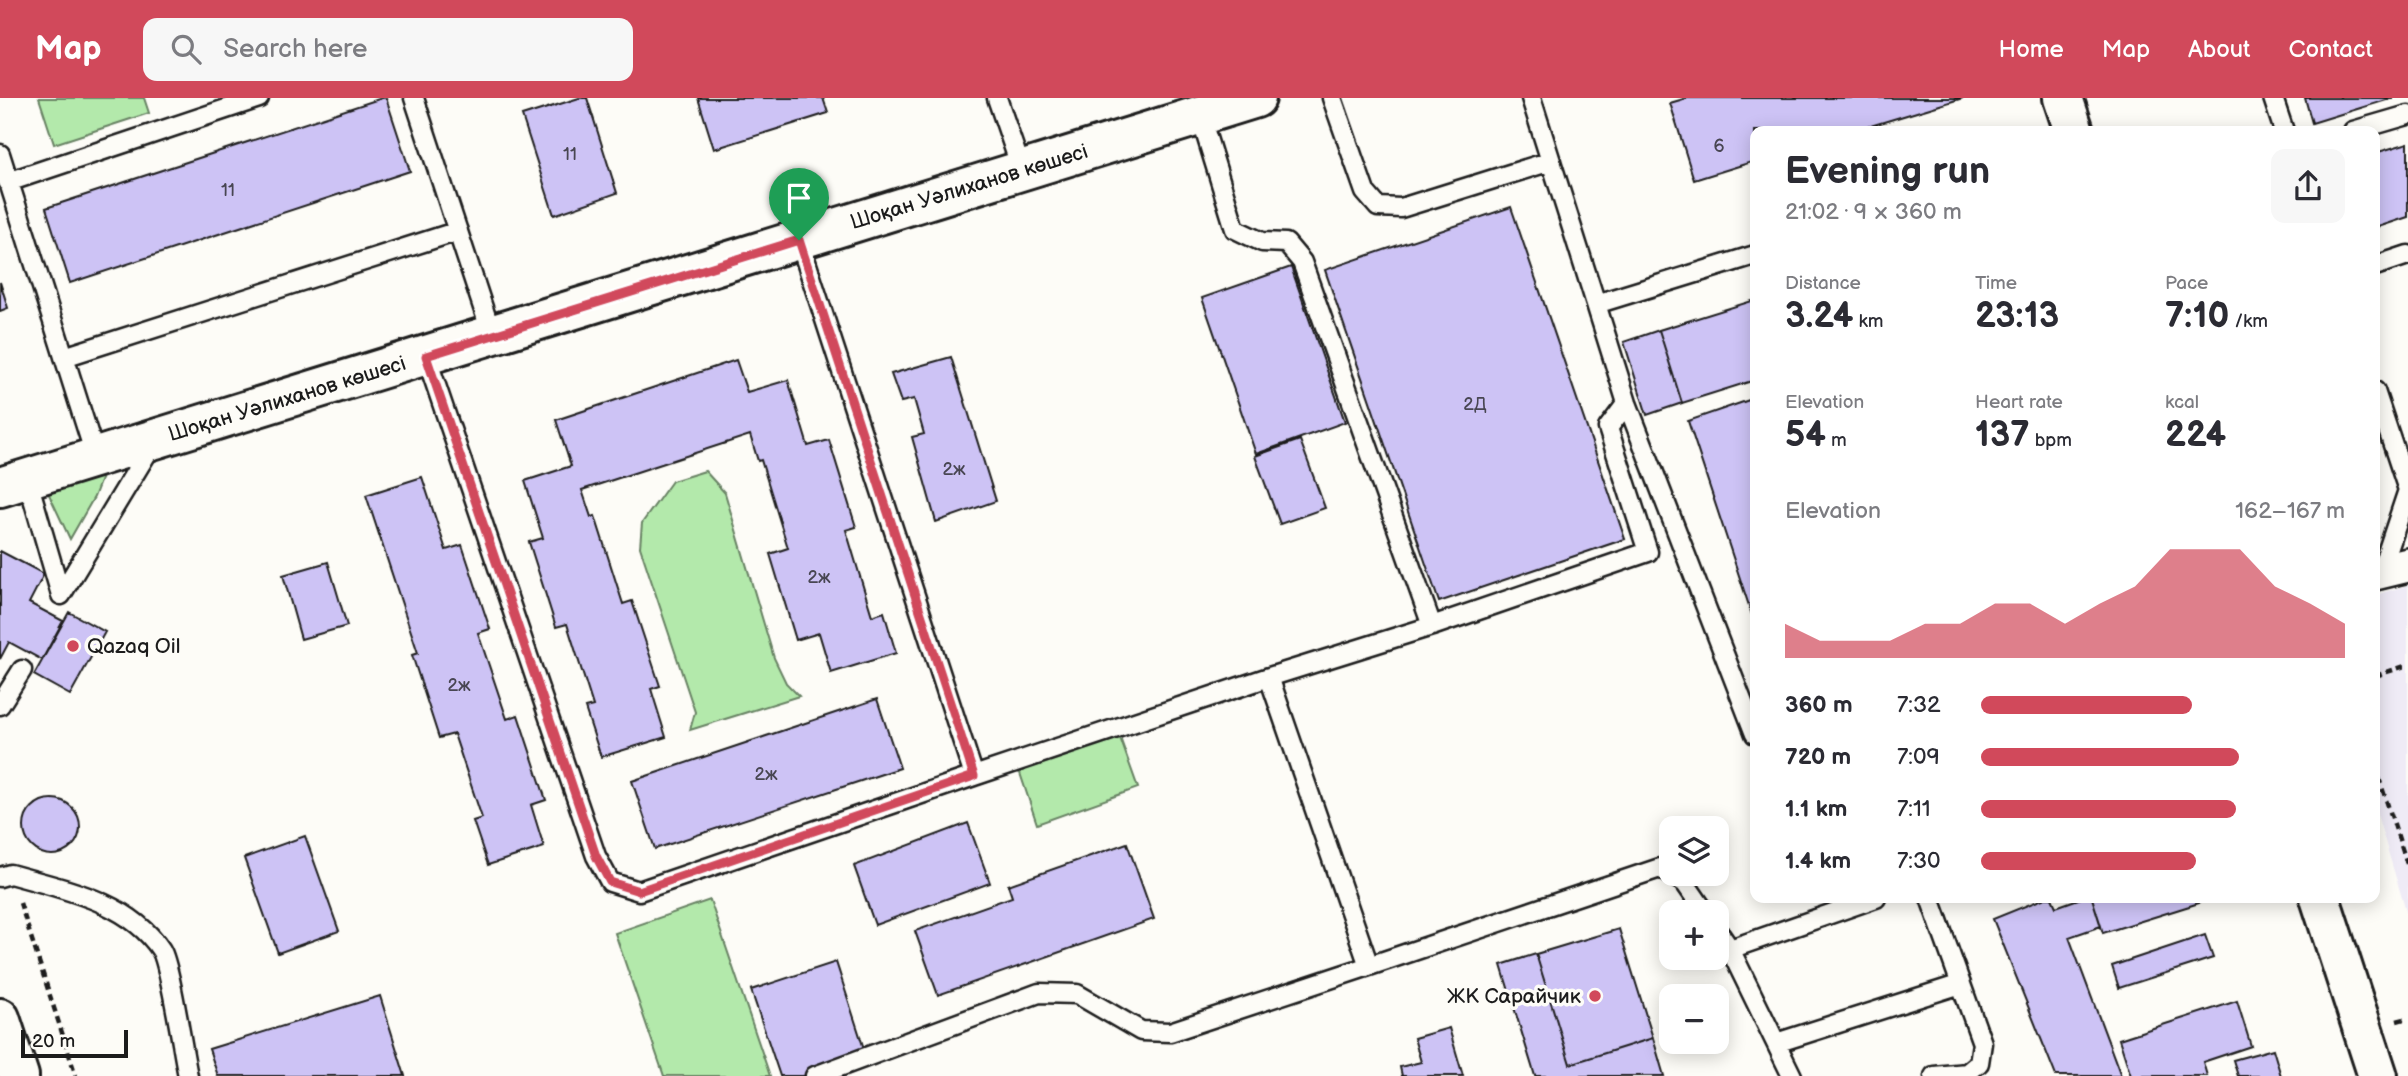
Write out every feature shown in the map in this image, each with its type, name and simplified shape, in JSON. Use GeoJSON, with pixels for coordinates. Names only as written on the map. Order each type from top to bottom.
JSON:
{"type":"FeatureCollection","features":[{"type":"Feature","properties":{"kind":"street","name":"Шоқан Уәлиханов көшесі"},"geometry":{"type":"LineString","coordinates":[[13,483],[1256,98]]}},
{"type":"Feature","properties":{"kind":"street"},"geometry":{"type":"LineString","coordinates":[[2063,98],[2072,126]]}},
{"type":"Feature","properties":{"kind":"street"},"geometry":{"type":"LineString","coordinates":[[2322,903],[2378,1076]]}},
{"type":"Feature","properties":{"kind":"street"},"geometry":{"type":"LineString","coordinates":[[0,1018],[19,1076]]}},
{"type":"Feature","properties":{"kind":"lane"},"geometry":{"type":"LineString","coordinates":[[8,182],[259,98]]}},
{"type":"Feature","properties":{"kind":"lane"},"geometry":{"type":"LineString","coordinates":[[414,98],[492,335]]}},
{"type":"Feature","properties":{"kind":"lane"},"geometry":{"type":"LineString","coordinates":[[997,98],[1022,171]]}},
{"type":"Feature","properties":{"kind":"lane"},"geometry":{"type":"LineString","coordinates":[[1332,98],[1365,192],[1378,207],[1401,208],[1551,161]]}},
{"type":"Feature","properties":{"kind":"lane"},"geometry":{"type":"LineString","coordinates":[[1531,98],[1627,403],[1750,721]]}},
{"type":"Feature","properties":{"kind":"lane"},"geometry":{"type":"LineString","coordinates":[[2273,98],[2282,126]]}},
{"type":"Feature","properties":{"kind":"lane"},"geometry":{"type":"LineString","coordinates":[[1200,115],[1235,229],[1262,242],[1286,243],[1302,262],[1432,626]]}},
{"type":"Feature","properties":{"kind":"lane"},"geometry":{"type":"LineString","coordinates":[[2370,126],[2408,115]]}},
{"type":"Feature","properties":{"kind":"lane"},"geometry":{"type":"LineString","coordinates":[[0,154],[96,458]]}},
{"type":"Feature","properties":{"kind":"lane"},"geometry":{"type":"LineString","coordinates":[[64,357],[458,231]]}},
{"type":"Feature","properties":{"kind":"lane"},"geometry":{"type":"LineString","coordinates":[[799,240],[974,776]]}},
{"type":"Feature","properties":{"kind":"lane"},"geometry":{"type":"LineString","coordinates":[[2380,264],[2408,256]]}},
{"type":"Feature","properties":{"kind":"lane"},"geometry":{"type":"LineString","coordinates":[[1596,304],[1750,257]]}},
{"type":"Feature","properties":{"kind":"lane"},"geometry":{"type":"LineString","coordinates":[[426,356],[596,856],[610,882],[639,891],[974,776],[1269,677],[1432,626],[1648,552],[1608,428],[1627,403]]}},
{"type":"Feature","properties":{"kind":"lane"},"geometry":{"type":"LineString","coordinates":[[2380,406],[2408,490],[2388,570]]}},
{"type":"Feature","properties":{"kind":"lane"},"geometry":{"type":"LineString","coordinates":[[13,483],[61,595],[154,441]]}},
{"type":"Feature","properties":{"kind":"lane"},"geometry":{"type":"LineString","coordinates":[[0,705],[22,670]]}},
{"type":"Feature","properties":{"kind":"lane"},"geometry":{"type":"LineString","coordinates":[[1269,677],[1369,966]]}},
{"type":"Feature","properties":{"kind":"lane"},"geometry":{"type":"LineString","coordinates":[[815,1076],[1039,993],[1077,994],[1141,1031],[1170,1032],[1660,868],[1685,883],[1697,900]]}},
{"type":"Feature","properties":{"kind":"lane"},"geometry":{"type":"LineString","coordinates":[[5,876],[80,894],[132,919],[162,951],[188,1076]]}},
{"type":"Feature","properties":{"kind":"lane"},"geometry":{"type":"LineString","coordinates":[[1792,1076],[1730,949],[1863,903]]}},
{"type":"Feature","properties":{"kind":"lane"},"geometry":{"type":"LineString","coordinates":[[1932,903],[1982,1043],[1979,1063],[1967,1073],[1934,1076]]}},
{"type":"Feature","properties":{"kind":"lane"},"geometry":{"type":"LineString","coordinates":[[1776,1043],[1961,984]]}},
{"type":"Feature","properties":{"kind":"path"},"geometry":{"type":"LineString","coordinates":[[2380,674],[2408,665]]}},
{"type":"Feature","properties":{"kind":"path"},"geometry":{"type":"LineString","coordinates":[[2380,781],[2408,867]]}},
{"type":"Feature","properties":{"kind":"path"},"geometry":{"type":"LineString","coordinates":[[5,876],[76,1076]]}},
{"type":"Feature","properties":{"kind":"shaded area"},"geometry":{"type":"Polygon","coordinates":[[[2408,585],[2408,918],[2380,825],[2380,593],[2408,585]]]}},
{"type":"Feature","properties":{"kind":"green space"},"geometry":{"type":"Polygon","coordinates":[[[39,98],[144,98],[149,113],[54,144],[39,98]]]}},
{"type":"Feature","properties":{"kind":"green space"},"geometry":{"type":"Polygon","coordinates":[[[105,469],[94,497],[70,539],[45,486],[105,469]]]}},
{"type":"Feature","properties":{"kind":"green space"},"geometry":{"type":"Polygon","coordinates":[[[705,471],[725,493],[774,658],[786,683],[799,696],[690,730],[695,712],[640,547],[642,523],[672,481],[705,471]]]}},
{"type":"Feature","properties":{"kind":"green space"},"geometry":{"type":"Polygon","coordinates":[[[1118,732],[1138,788],[1037,824],[1018,767],[1118,732]]]}},
{"type":"Feature","properties":{"kind":"green space"},"geometry":{"type":"Polygon","coordinates":[[[710,900],[770,1076],[664,1076],[615,933],[710,900]]]}},
{"type":"Feature","properties":{"kind":"building"},"geometry":{"type":"Polygon","coordinates":[[[386,98],[410,171],[70,283],[46,208],[386,98]]]}},
{"type":"Feature","properties":{"kind":"building"},"geometry":{"type":"Polygon","coordinates":[[[579,98],[587,98],[617,193],[554,215],[522,116],[579,98]]]}},
{"type":"Feature","properties":{"kind":"building"},"geometry":{"type":"Polygon","coordinates":[[[698,98],[823,98],[828,113],[714,149],[698,98]]]}},
{"type":"Feature","properties":{"kind":"building"},"geometry":{"type":"Polygon","coordinates":[[[1687,98],[1963,98],[1871,126],[1750,126],[1750,163],[1694,180],[1670,103],[1687,98]]]}},
{"type":"Feature","properties":{"kind":"building"},"geometry":{"type":"Polygon","coordinates":[[[2305,98],[2393,98],[2312,123],[2305,98]]]}},
{"type":"Feature","properties":{"kind":"building"},"geometry":{"type":"Polygon","coordinates":[[[2408,143],[2408,217],[2380,226],[2380,151],[2408,143]]]}},
{"type":"Feature","properties":{"kind":"building"},"geometry":{"type":"Polygon","coordinates":[[[1511,207],[1625,539],[1439,602],[1325,270],[1511,207]]]}},
{"type":"Feature","properties":{"kind":"building"},"geometry":{"type":"Polygon","coordinates":[[[1291,267],[1345,422],[1256,454],[1202,298],[1291,267]]]}},
{"type":"Feature","properties":{"kind":"building"},"geometry":{"type":"Polygon","coordinates":[[[0,282],[8,308],[0,311],[0,282]]]}},
{"type":"Feature","properties":{"kind":"building"},"geometry":{"type":"Polygon","coordinates":[[[1750,302],[1750,382],[1682,403],[1659,330],[1750,302]]]}},
{"type":"Feature","properties":{"kind":"building"},"geometry":{"type":"Polygon","coordinates":[[[1659,330],[1682,403],[1647,415],[1624,342],[1659,330]]]}},
{"type":"Feature","properties":{"kind":"building"},"geometry":{"type":"Polygon","coordinates":[[[951,357],[996,501],[936,522],[912,437],[924,434],[914,399],[901,402],[891,374],[951,357]]]}},
{"type":"Feature","properties":{"kind":"building"},"geometry":{"type":"Polygon","coordinates":[[[736,360],[747,392],[788,380],[808,446],[829,440],[856,527],[846,530],[872,616],[884,612],[896,653],[831,673],[819,633],[796,640],[770,554],[788,548],[761,460],[758,461],[750,435],[582,490],[591,517],[595,516],[623,604],[632,601],[660,686],[651,689],[666,737],[601,757],[585,708],[593,706],[567,624],[556,627],[529,542],[543,538],[525,481],[571,466],[556,420],[736,360]]]}},
{"type":"Feature","properties":{"kind":"building"},"geometry":{"type":"Polygon","coordinates":[[[1750,400],[1750,609],[1688,421],[1750,400]]]}},
{"type":"Feature","properties":{"kind":"building"},"geometry":{"type":"Polygon","coordinates":[[[1300,440],[1325,508],[1280,524],[1255,456],[1300,440]]]}},
{"type":"Feature","properties":{"kind":"building"},"geometry":{"type":"Polygon","coordinates":[[[422,477],[446,550],[462,545],[490,629],[478,633],[507,719],[518,715],[546,800],[531,805],[544,847],[488,865],[473,821],[482,818],[454,734],[439,738],[412,655],[418,653],[366,495],[422,477]]]}},
{"type":"Feature","properties":{"kind":"building"},"geometry":{"type":"Polygon","coordinates":[[[0,551],[44,574],[29,603],[63,621],[42,660],[9,642],[0,659],[0,551]]]}},
{"type":"Feature","properties":{"kind":"building"},"geometry":{"type":"Polygon","coordinates":[[[328,562],[347,626],[301,639],[283,575],[328,562]]]}},
{"type":"Feature","properties":{"kind":"building","name":"Qazaq Oil"},"geometry":{"type":"Polygon","coordinates":[[[69,612],[105,632],[70,695],[34,675],[69,612]]]}},
{"type":"Feature","properties":{"kind":"building"},"geometry":{"type":"Polygon","coordinates":[[[877,699],[900,768],[655,849],[632,781],[877,699]]]}},
{"type":"Feature","properties":{"kind":"building"},"geometry":{"type":"Polygon","coordinates":[[[47,799],[57,799],[72,807],[78,816],[78,838],[72,847],[57,855],[47,855],[29,843],[24,832],[24,822],[36,804],[47,799]]]}},
{"type":"Feature","properties":{"kind":"building"},"geometry":{"type":"Polygon","coordinates":[[[968,823],[990,883],[875,925],[854,866],[968,823]]]}},
{"type":"Feature","properties":{"kind":"building"},"geometry":{"type":"Polygon","coordinates":[[[305,836],[339,931],[278,953],[244,858],[305,836]]]}},
{"type":"Feature","properties":{"kind":"building"},"geometry":{"type":"Polygon","coordinates":[[[1127,843],[1154,919],[938,995],[915,931],[1012,897],[1008,885],[1127,843]]]}},
{"type":"Feature","properties":{"kind":"building"},"geometry":{"type":"Polygon","coordinates":[[[2033,903],[2054,903],[2056,907],[2067,903],[2094,903],[2101,926],[2069,937],[2121,1076],[2056,1076],[1993,919],[2033,903]]]}},
{"type":"Feature","properties":{"kind":"building"},"geometry":{"type":"Polygon","coordinates":[[[2094,903],[2199,903],[2103,933],[2094,903]]]}},
{"type":"Feature","properties":{"kind":"building","name":"ЖК Сарайчик"},"geometry":{"type":"Polygon","coordinates":[[[1619,929],[1653,1038],[1570,1064],[1536,954],[1619,929]]]}},
{"type":"Feature","properties":{"kind":"building"},"geometry":{"type":"Polygon","coordinates":[[[2205,935],[2213,958],[2119,988],[2112,966],[2205,935]]]}},
{"type":"Feature","properties":{"kind":"building"},"geometry":{"type":"Polygon","coordinates":[[[1536,954],[1570,1064],[1653,1038],[1664,1076],[1535,1076],[1501,965],[1536,954]]]}},
{"type":"Feature","properties":{"kind":"building"},"geometry":{"type":"Polygon","coordinates":[[[836,962],[866,1055],[805,1076],[780,1076],[751,990],[836,962]]]}},
{"type":"Feature","properties":{"kind":"building"},"geometry":{"type":"Polygon","coordinates":[[[380,996],[405,1076],[218,1076],[209,1049],[380,996]]]}},
{"type":"Feature","properties":{"kind":"building"},"geometry":{"type":"Polygon","coordinates":[[[2237,1001],[2251,1046],[2203,1062],[2207,1076],[2131,1076],[2119,1039],[2237,1001]]]}},
{"type":"Feature","properties":{"kind":"building"},"geometry":{"type":"Polygon","coordinates":[[[1449,1028],[1463,1076],[1402,1076],[1400,1067],[1421,1062],[1414,1038],[1449,1028]]]}},
{"type":"Feature","properties":{"kind":"building"},"geometry":{"type":"Polygon","coordinates":[[[2273,1049],[2281,1076],[2238,1076],[2233,1060],[2273,1049]]]}},
{"type":"Feature","properties":{"kind":"place","name":"Qazaq Oil"},"geometry":{"type":"Point","coordinates":[73,646]}},
{"type":"Feature","properties":{"kind":"place","name":"ЖК Сарайчик"},"geometry":{"type":"Point","coordinates":[1595,996]}},
{"type":"Feature","properties":{"kind":"route"},"geometry":{"type":"LineString","coordinates":[[799,240],[974,776],[639,891],[610,882],[596,856],[426,356],[799,240]]}}]}
